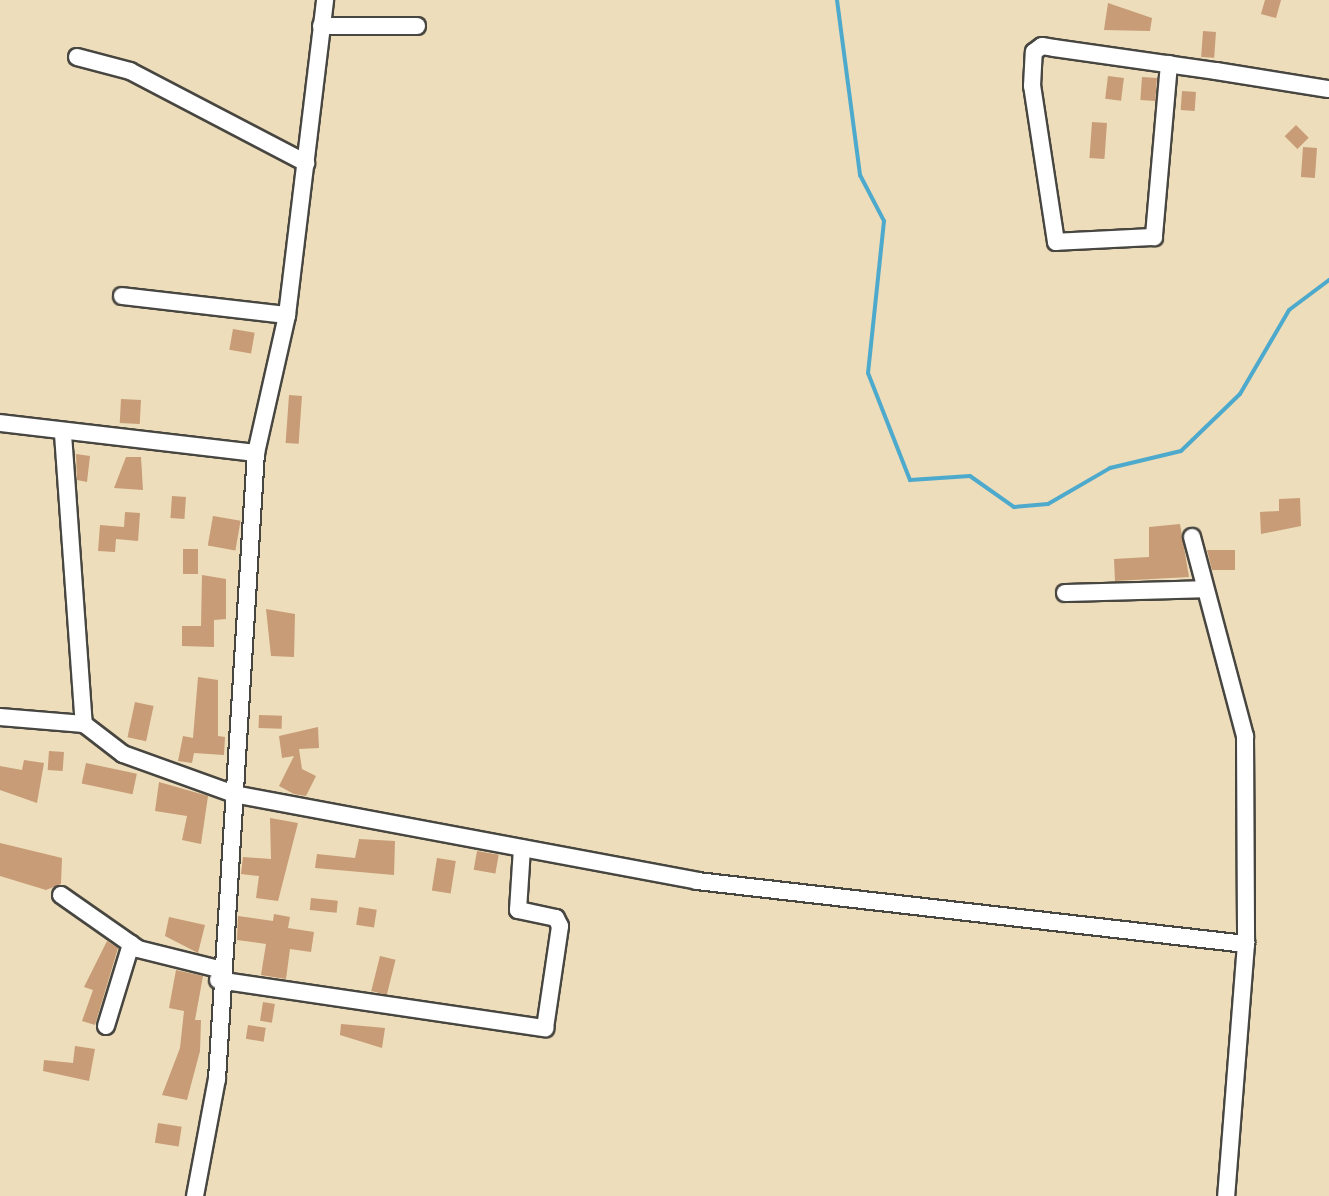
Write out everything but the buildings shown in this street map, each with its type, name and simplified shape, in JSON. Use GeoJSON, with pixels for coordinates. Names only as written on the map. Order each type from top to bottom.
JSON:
{"type":"FeatureCollection","features":[{"type":"Feature","properties":{"kind":"street"},"geometry":{"type":"LineString","coordinates":[[195,1196],[217,1079],[218,975],[234,794],[256,453],[287,315],[325,0]]}},
{"type":"Feature","properties":{"kind":"street"},"geometry":{"type":"LineString","coordinates":[[321,26],[417,26]]}},
{"type":"Feature","properties":{"kind":"street"},"geometry":{"type":"LineString","coordinates":[[1169,64],[1154,237],[1056,242],[1032,86],[1034,52],[1042,46],[1169,64],[1329,89]]}},
{"type":"Feature","properties":{"kind":"street"},"geometry":{"type":"LineString","coordinates":[[77,57],[130,71],[306,163]]}},
{"type":"Feature","properties":{"kind":"street"},"geometry":{"type":"LineString","coordinates":[[122,296],[287,315]]}},
{"type":"Feature","properties":{"kind":"street"},"geometry":{"type":"LineString","coordinates":[[0,423],[63,434],[256,453]]}},
{"type":"Feature","properties":{"kind":"street"},"geometry":{"type":"LineString","coordinates":[[63,434],[84,724]]}},
{"type":"Feature","properties":{"kind":"street"},"geometry":{"type":"LineString","coordinates":[[1192,537],[1245,736],[1246,944],[1226,1196]]}},
{"type":"Feature","properties":{"kind":"street"},"geometry":{"type":"LineString","coordinates":[[1065,593],[1204,589]]}},
{"type":"Feature","properties":{"kind":"street"},"geometry":{"type":"LineString","coordinates":[[0,717],[84,724],[123,754],[234,794],[697,881],[1246,944]]}},
{"type":"Feature","properties":{"kind":"street"},"geometry":{"type":"LineString","coordinates":[[61,895],[131,944],[178,964],[218,975],[545,1028],[560,926],[556,918],[518,910],[522,848]]}},
{"type":"Feature","properties":{"kind":"street"},"geometry":{"type":"LineString","coordinates":[[106,1026],[131,944]]}},
{"type":"Feature","properties":{"kind":"waterway"},"geometry":{"type":"LineString","coordinates":[[837,0],[860,175],[884,221],[868,373],[910,480],[970,476],[1014,507],[1048,504],[1110,468],[1181,451],[1240,394],[1289,310],[1329,280]]}}]}
